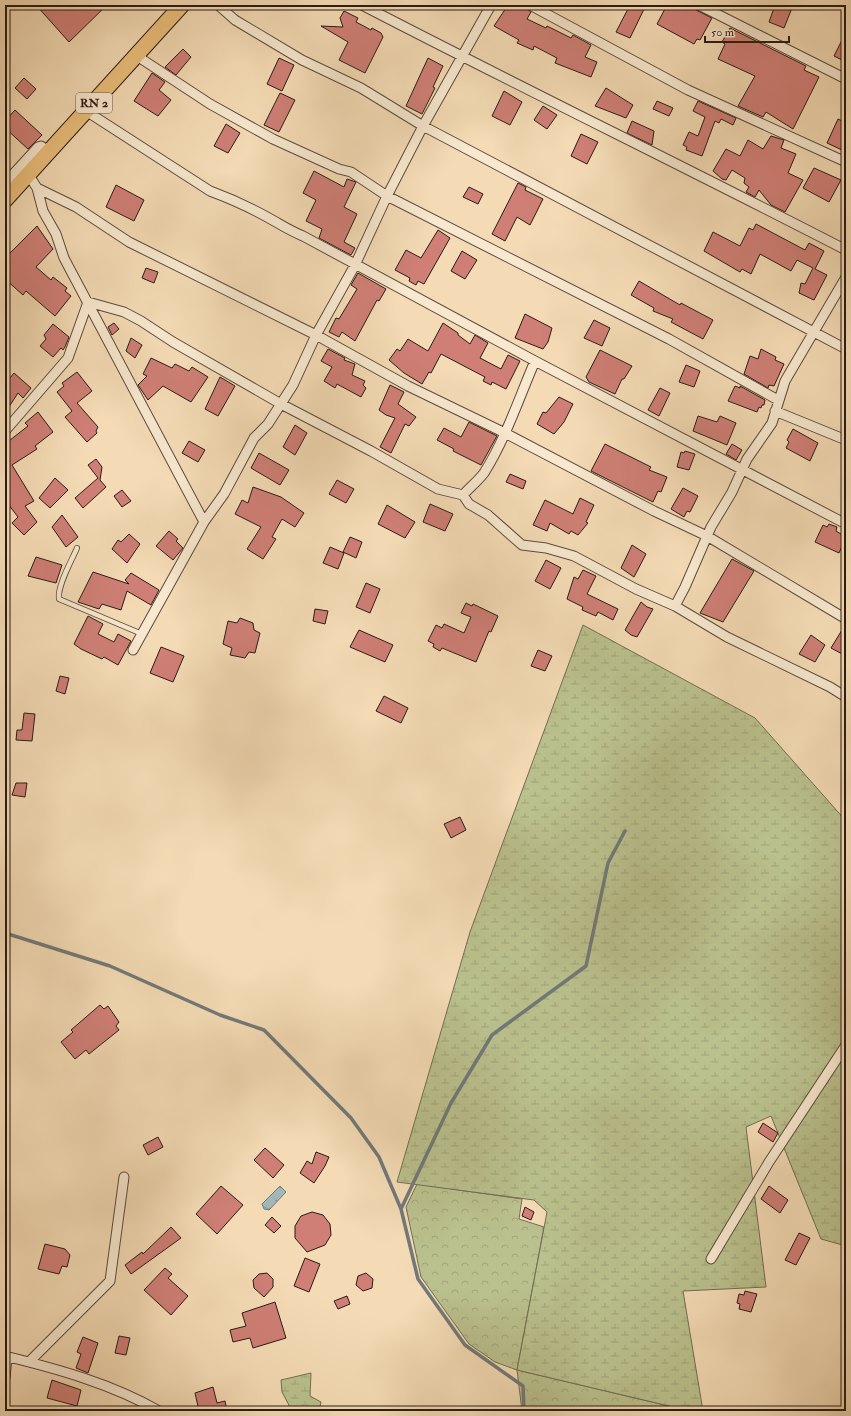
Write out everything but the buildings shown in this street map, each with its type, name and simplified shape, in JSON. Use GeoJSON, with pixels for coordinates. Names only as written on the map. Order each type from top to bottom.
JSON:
{"type":"FeatureCollection","features":[{"type":"Feature","properties":{"kind":"highway","name":"RN 2"},"geometry":{"type":"LineString","coordinates":[[5,200],[182,5]]}},
{"type":"Feature","properties":{"kind":"street"},"geometry":{"type":"LineString","coordinates":[[218,5],[235,20],[302,60],[361,88],[424,126],[846,349]]}},
{"type":"Feature","properties":{"kind":"street"},"geometry":{"type":"LineString","coordinates":[[362,5],[464,56],[586,120],[707,178],[846,250]]}},
{"type":"Feature","properties":{"kind":"street"},"geometry":{"type":"LineString","coordinates":[[133,650],[204,522],[224,494],[254,438],[268,424],[305,362],[316,335],[355,265],[387,196],[491,5]]}},
{"type":"Feature","properties":{"kind":"street"},"geometry":{"type":"LineString","coordinates":[[530,5],[688,90],[846,162]]}},
{"type":"Feature","properties":{"kind":"street"},"geometry":{"type":"LineString","coordinates":[[699,5],[846,79]]}},
{"type":"Feature","properties":{"kind":"street"},"geometry":{"type":"LineString","coordinates":[[137,56],[210,104],[273,139],[339,169],[351,172],[387,196],[669,339],[778,400]]}},
{"type":"Feature","properties":{"kind":"street"},"geometry":{"type":"LineString","coordinates":[[86,111],[210,191],[263,215],[287,230],[304,236],[355,265],[535,361],[846,524]]}},
{"type":"Feature","properties":{"kind":"street"},"geometry":{"type":"LineString","coordinates":[[5,183],[38,147],[41,146],[49,151]]}},
{"type":"Feature","properties":{"kind":"street"},"geometry":{"type":"LineString","coordinates":[[28,174],[36,188],[43,211],[56,234],[64,258],[204,522]]}},
{"type":"Feature","properties":{"kind":"street"},"geometry":{"type":"LineString","coordinates":[[36,188],[76,207],[129,242],[316,335],[408,386],[505,433],[654,511],[707,536],[846,619]]}},
{"type":"Feature","properties":{"kind":"street"},"geometry":{"type":"LineString","coordinates":[[674,606],[685,587],[707,536],[732,492],[747,458],[767,431],[776,411],[778,400],[785,381],[846,277]]}},
{"type":"Feature","properties":{"kind":"street"},"geometry":{"type":"LineString","coordinates":[[88,302],[124,312],[281,404],[371,451],[438,489],[463,495],[469,504],[488,515],[522,545],[546,548],[574,556],[636,589],[674,606],[727,637],[830,687],[846,697]]}},
{"type":"Feature","properties":{"kind":"street"},"geometry":{"type":"LineString","coordinates":[[5,431],[68,358],[88,302]]}},
{"type":"Feature","properties":{"kind":"street"},"geometry":{"type":"LineString","coordinates":[[463,495],[483,474],[505,433],[535,361]]}},
{"type":"Feature","properties":{"kind":"street"},"geometry":{"type":"LineString","coordinates":[[776,411],[846,440]]}},
{"type":"Feature","properties":{"kind":"street"},"geometry":{"type":"LineString","coordinates":[[711,1259],[769,1162],[846,1045]]}},
{"type":"Feature","properties":{"kind":"street"},"geometry":{"type":"LineString","coordinates":[[29,1362],[110,1282],[124,1176]]}},
{"type":"Feature","properties":{"kind":"street"},"geometry":{"type":"LineString","coordinates":[[5,1378],[6,1357],[29,1362],[114,1389],[141,1400],[159,1411]]}},
{"type":"Feature","properties":{"kind":"lane"},"geometry":{"type":"LineString","coordinates":[[77,548],[58,593],[59,599],[142,634]]}},
{"type":"Feature","properties":{"kind":"green space"},"geometry":{"type":"Polygon","coordinates":[[[583,625],[755,718],[846,821],[846,1246],[821,1239],[771,1116],[746,1127],[766,1287],[683,1291],[703,1411],[690,1411],[517,1370],[547,1212],[534,1200],[397,1182],[470,932],[583,625]]]}},
{"type":"Feature","properties":{"kind":"green space"},"geometry":{"type":"Polygon","coordinates":[[[417,1184],[522,1199],[519,1219],[544,1227],[517,1370],[495,1362],[469,1344],[421,1277],[406,1207],[417,1184]]]}},
{"type":"Feature","properties":{"kind":"green space"},"geometry":{"type":"Polygon","coordinates":[[[517,1370],[690,1411],[522,1411],[517,1370]]]}},
{"type":"Feature","properties":{"kind":"green space"},"geometry":{"type":"Polygon","coordinates":[[[311,1373],[310,1396],[321,1402],[319,1411],[292,1411],[282,1392],[281,1380],[311,1373]]]}},
{"type":"Feature","properties":{"kind":"water"},"geometry":{"type":"Polygon","coordinates":[[[280,1186],[286,1192],[269,1210],[264,1209],[262,1204],[280,1186]]]}},
{"type":"Feature","properties":{"kind":"waterway"},"geometry":{"type":"LineString","coordinates":[[5,933],[110,966],[220,1015],[264,1030],[351,1118],[379,1157],[401,1209],[451,1103],[492,1035],[586,966],[608,863],[625,831]]}},
{"type":"Feature","properties":{"kind":"waterway"},"geometry":{"type":"LineString","coordinates":[[401,1209],[418,1279],[465,1345],[523,1386],[524,1411]]}}]}
